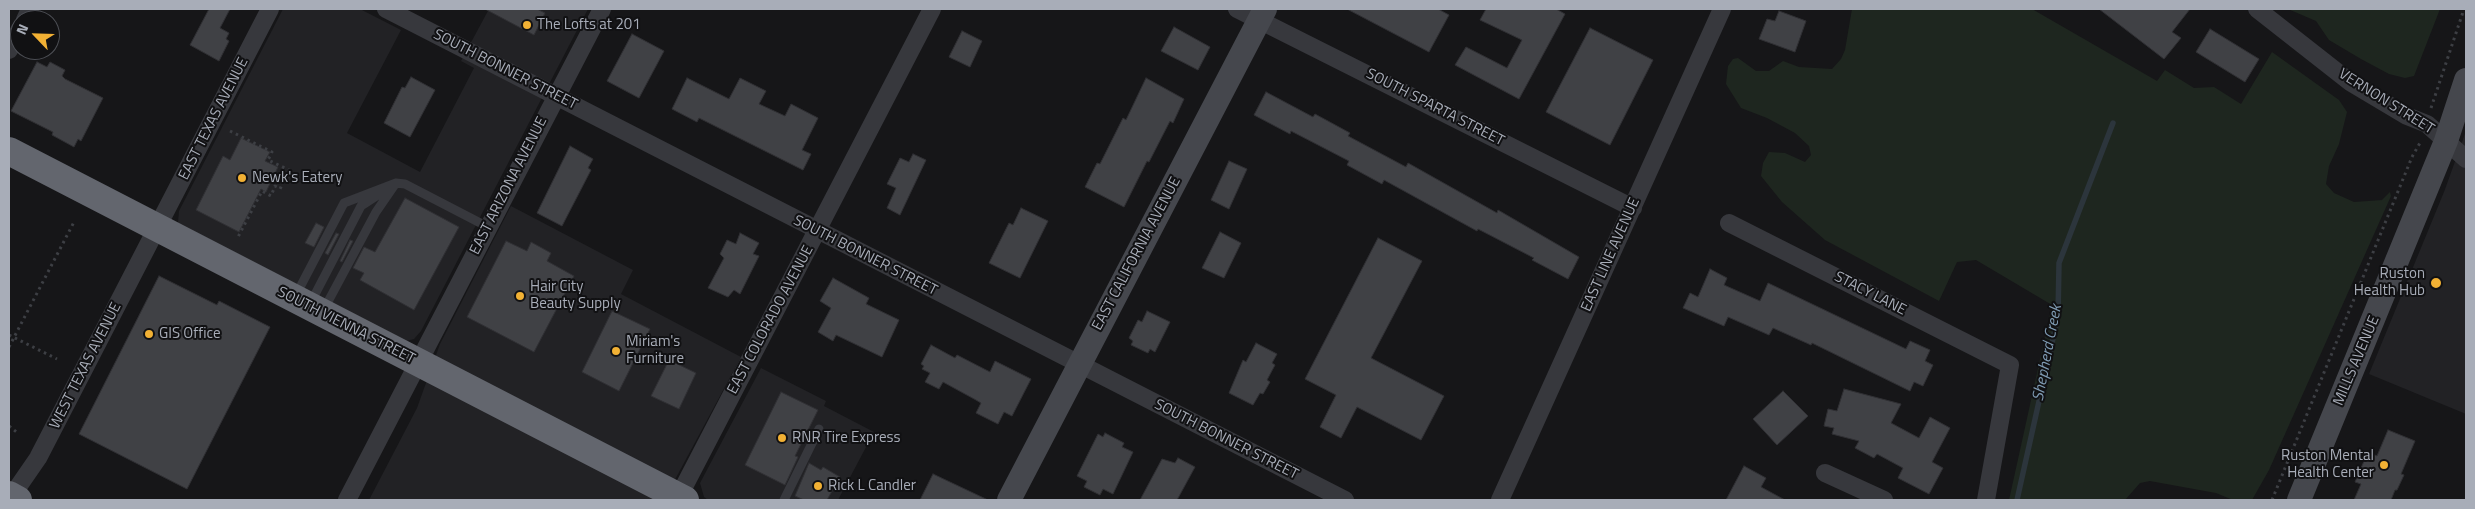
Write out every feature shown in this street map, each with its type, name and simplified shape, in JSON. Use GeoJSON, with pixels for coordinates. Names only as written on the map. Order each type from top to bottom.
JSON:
{"type":"FeatureCollection","features":[{"type":"Feature","properties":{"kind":"highway","name":"SOUTH VIENNA STREET"},"geometry":{"type":"LineString","coordinates":[[9,151],[680,499]]}},
{"type":"Feature","properties":{"kind":"main road","name":"EAST CALIFORNIA AVENUE"},"geometry":{"type":"LineString","coordinates":[[1009,500],[1262,15]]}},
{"type":"Feature","properties":{"kind":"main road","name":"MILLS AVENUE"},"geometry":{"type":"LineString","coordinates":[[2303,494],[2446,140],[2466,80]]}},
{"type":"Feature","properties":{"kind":"street","name":"EAST TEXAS AVENUE"},"geometry":{"type":"LineString","coordinates":[[157,228],[270,9]]}},
{"type":"Feature","properties":{"kind":"street","name":"SOUTH BONNER STREET"},"geometry":{"type":"LineString","coordinates":[[386,9],[817,232],[1345,500]]}},
{"type":"Feature","properties":{"kind":"street","name":"EAST ARIZONA AVENUE"},"geometry":{"type":"LineString","coordinates":[[347,500],[602,9]]}},
{"type":"Feature","properties":{"kind":"street","name":"EAST COLORADO AVENUE"},"geometry":{"type":"LineString","coordinates":[[680,499],[932,9]]}},
{"type":"Feature","properties":{"kind":"street","name":"SOUTH SPARTA STREET"},"geometry":{"type":"LineString","coordinates":[[1237,9],[1262,15],[1632,208]]}},
{"type":"Feature","properties":{"kind":"street","name":"EAST LINE AVENUE"},"geometry":{"type":"LineString","coordinates":[[1500,500],[1722,9]]}},
{"type":"Feature","properties":{"kind":"street","name":"VERNON STREET"},"geometry":{"type":"LineString","coordinates":[[2257,9],[2350,82],[2407,116],[2426,124],[2466,159]]}},
{"type":"Feature","properties":{"kind":"street","name":"STACY LANE"},"geometry":{"type":"LineString","coordinates":[[1729,224],[2010,365],[1986,500]]}},
{"type":"Feature","properties":{"kind":"street","name":"WEST TEXAS AVENUE"},"geometry":{"type":"LineString","coordinates":[[12,498],[38,458],[157,228]]}},
{"type":"Feature","properties":{"kind":"street"},"geometry":{"type":"LineString","coordinates":[[1825,473],[1884,500]]}},
{"type":"Feature","properties":{"kind":"lane"},"geometry":{"type":"LineString","coordinates":[[308,306],[396,183]]}},
{"type":"Feature","properties":{"kind":"lane"},"geometry":{"type":"LineString","coordinates":[[308,306],[361,206],[396,183]]}},
{"type":"Feature","properties":{"kind":"lane"},"geometry":{"type":"LineString","coordinates":[[308,306],[344,203],[396,183],[404,184],[488,227]]}},
{"type":"Feature","properties":{"kind":"lane"},"geometry":{"type":"LineString","coordinates":[[784,500],[819,429]]}},
{"type":"Feature","properties":{"kind":"path"},"geometry":{"type":"LineString","coordinates":[[2432,106],[2464,9]]}},
{"type":"Feature","properties":{"kind":"path"},"geometry":{"type":"LineString","coordinates":[[230,132],[272,152],[268,160],[288,170],[280,188],[275,186],[271,196],[262,191],[237,239]]}},
{"type":"Feature","properties":{"kind":"path"},"geometry":{"type":"LineString","coordinates":[[2272,500],[2408,166],[2420,143]]}},
{"type":"Feature","properties":{"kind":"path"},"geometry":{"type":"LineString","coordinates":[[9,347],[74,222]]}},
{"type":"Feature","properties":{"kind":"path"},"geometry":{"type":"LineString","coordinates":[[9,335],[58,359]]}},
{"type":"Feature","properties":{"kind":"path"},"geometry":{"type":"LineString","coordinates":[[9,426],[18,434]]}},
{"type":"Feature","properties":{"kind":"shaded area"},"geometry":{"type":"Polygon","coordinates":[[[283,9],[360,9],[401,30],[347,133],[420,172],[474,68],[461,61],[489,9],[588,9],[421,331],[414,339],[406,341],[178,223],[179,211],[283,9]]]}},
{"type":"Feature","properties":{"kind":"shaded area"},"geometry":{"type":"Polygon","coordinates":[[[1852,9],[2032,9],[2157,81],[2165,70],[2194,88],[2214,87],[2241,104],[2272,52],[2339,100],[2347,112],[2339,144],[2329,166],[2326,184],[2334,193],[2354,202],[2382,200],[2390,192],[2391,196],[2269,470],[2252,500],[2233,500],[2216,493],[2150,481],[2140,483],[2125,500],[2009,500],[2052,305],[1976,260],[1957,262],[1939,301],[1825,240],[1782,202],[1761,176],[1763,163],[1769,152],[1785,153],[1805,162],[1811,155],[1809,146],[1795,133],[1767,118],[1741,108],[1726,84],[1728,66],[1733,59],[1738,58],[1756,71],[1769,71],[1783,61],[1799,67],[1832,69],[1841,59],[1845,50],[1852,9]]]}},
{"type":"Feature","properties":{"kind":"shaded area"},"geometry":{"type":"Polygon","coordinates":[[[2288,9],[2440,9],[2414,76],[2405,78],[2389,74],[2361,59],[2329,40],[2316,21],[2288,9]]]}},
{"type":"Feature","properties":{"kind":"shaded area","name":"Ruston Health Hub"},"geometry":{"type":"Polygon","coordinates":[[[2466,131],[2466,414],[2369,374],[2444,192],[2466,131]]]}},
{"type":"Feature","properties":{"kind":"shaded area"},"geometry":{"type":"Polygon","coordinates":[[[511,206],[633,270],[621,294],[741,357],[664,500],[369,500],[417,408],[440,344],[511,206]]]}},
{"type":"Feature","properties":{"kind":"shaded area"},"geometry":{"type":"Polygon","coordinates":[[[761,368],[826,401],[824,406],[874,432],[838,500],[708,500],[704,497],[700,483],[761,368]]]}},
{"type":"Feature","properties":{"kind":"building"},"geometry":{"type":"Polygon","coordinates":[[[209,9],[230,9],[220,28],[229,33],[226,39],[229,41],[219,61],[190,45],[209,9]]]}},
{"type":"Feature","properties":{"kind":"building","name":"The Lofts at 201"},"geometry":{"type":"Polygon","coordinates":[[[485,9],[537,9],[545,13],[534,35],[485,9]]]}},
{"type":"Feature","properties":{"kind":"building"},"geometry":{"type":"Polygon","coordinates":[[[1347,9],[1438,9],[1449,15],[1429,52],[1347,9]]]}},
{"type":"Feature","properties":{"kind":"building"},"geometry":{"type":"Polygon","coordinates":[[[1486,9],[1556,9],[1565,14],[1519,99],[1455,65],[1466,47],[1507,68],[1522,40],[1480,20],[1486,9]]]}},
{"type":"Feature","properties":{"kind":"building"},"geometry":{"type":"Polygon","coordinates":[[[2099,9],[2190,9],[2172,32],[2181,38],[2164,59],[2099,9]]]}},
{"type":"Feature","properties":{"kind":"building"},"geometry":{"type":"Polygon","coordinates":[[[1779,11],[1806,21],[1795,52],[1759,39],[1767,19],[1775,21],[1779,11]]]}},
{"type":"Feature","properties":{"kind":"building"},"geometry":{"type":"Polygon","coordinates":[[[1174,27],[1210,47],[1198,70],[1161,51],[1174,27]]]}},
{"type":"Feature","properties":{"kind":"building"},"geometry":{"type":"Polygon","coordinates":[[[1590,28],[1653,60],[1610,145],[1546,112],[1590,28]]]}},
{"type":"Feature","properties":{"kind":"building"},"geometry":{"type":"Polygon","coordinates":[[[2210,29],[2259,59],[2245,82],[2196,52],[2210,29]]]}},
{"type":"Feature","properties":{"kind":"building"},"geometry":{"type":"Polygon","coordinates":[[[962,31],[982,41],[970,67],[949,57],[962,31]]]}},
{"type":"Feature","properties":{"kind":"building"},"geometry":{"type":"Polygon","coordinates":[[[632,34],[664,51],[639,98],[607,81],[632,34]]]}},
{"type":"Feature","properties":{"kind":"building"},"geometry":{"type":"Polygon","coordinates":[[[37,62],[47,67],[50,62],[65,70],[62,76],[65,79],[103,98],[81,141],[78,139],[74,147],[52,135],[53,132],[11,111],[37,62]]]}},
{"type":"Feature","properties":{"kind":"building"},"geometry":{"type":"Polygon","coordinates":[[[411,77],[435,90],[410,137],[384,123],[402,87],[405,88],[411,77]]]}},
{"type":"Feature","properties":{"kind":"building"},"geometry":{"type":"Polygon","coordinates":[[[687,78],[729,99],[740,78],[766,91],[759,104],[785,116],[791,104],[818,118],[802,150],[811,154],[803,170],[699,118],[697,122],[672,109],[687,78]]]}},
{"type":"Feature","properties":{"kind":"building"},"geometry":{"type":"Polygon","coordinates":[[[1146,78],[1184,99],[1173,123],[1170,121],[1149,162],[1147,161],[1124,207],[1085,187],[1097,163],[1100,164],[1123,118],[1126,120],[1146,78]]]}},
{"type":"Feature","properties":{"kind":"building"},"geometry":{"type":"Polygon","coordinates":[[[1266,92],[1313,117],[1315,114],[1350,133],[1348,136],[1406,167],[1408,163],[1497,213],[1498,210],[1579,257],[1568,279],[1532,260],[1534,258],[1478,229],[1477,231],[1384,180],[1382,184],[1347,165],[1349,161],[1291,131],[1290,134],[1254,115],[1266,92]]]}},
{"type":"Feature","properties":{"kind":"building","name":"Newk's Eatery"},"geometry":{"type":"Polygon","coordinates":[[[241,138],[270,152],[265,161],[278,167],[266,192],[261,189],[239,232],[196,210],[223,156],[230,160],[241,138]]]}},
{"type":"Feature","properties":{"kind":"building"},"geometry":{"type":"Polygon","coordinates":[[[570,146],[593,159],[588,168],[591,170],[562,226],[537,213],[570,146]]]}},
{"type":"Feature","properties":{"kind":"building"},"geometry":{"type":"Polygon","coordinates":[[[913,154],[926,160],[900,215],[887,208],[896,188],[887,184],[900,158],[909,162],[913,154]]]}},
{"type":"Feature","properties":{"kind":"building"},"geometry":{"type":"Polygon","coordinates":[[[1229,161],[1247,169],[1229,209],[1211,200],[1229,161]]]}},
{"type":"Feature","properties":{"kind":"building"},"geometry":{"type":"Polygon","coordinates":[[[405,198],[459,227],[414,310],[360,280],[364,273],[353,268],[364,247],[375,252],[405,198]]]}},
{"type":"Feature","properties":{"kind":"building"},"geometry":{"type":"Polygon","coordinates":[[[1021,208],[1048,221],[1020,278],[989,263],[1009,223],[1013,225],[1021,208]]]}},
{"type":"Feature","properties":{"kind":"building"},"geometry":{"type":"Polygon","coordinates":[[[316,223],[324,227],[314,247],[305,243],[316,223]]]}},
{"type":"Feature","properties":{"kind":"building"},"geometry":{"type":"Polygon","coordinates":[[[1220,232],[1241,243],[1224,278],[1202,268],[1220,232]]]}},
{"type":"Feature","properties":{"kind":"building"},"geometry":{"type":"Polygon","coordinates":[[[336,233],[339,234],[328,255],[325,253],[336,233]]]}},
{"type":"Feature","properties":{"kind":"building"},"geometry":{"type":"Polygon","coordinates":[[[740,233],[759,243],[753,254],[759,256],[740,294],[734,290],[728,297],[708,288],[724,258],[720,254],[727,240],[736,244],[740,233]]]}},
{"type":"Feature","properties":{"kind":"building"},"geometry":{"type":"Polygon","coordinates":[[[1378,238],[1422,261],[1371,358],[1444,396],[1421,440],[1357,407],[1341,438],[1320,427],[1336,395],[1305,379],[1378,238]]]}},
{"type":"Feature","properties":{"kind":"building"},"geometry":{"type":"Polygon","coordinates":[[[350,240],[353,241],[342,262],[340,261],[350,240]]]}},
{"type":"Feature","properties":{"kind":"building","name":"Hair City Beauty Supply"},"geometry":{"type":"Polygon","coordinates":[[[506,241],[527,251],[531,242],[551,253],[547,261],[574,276],[534,352],[467,317],[506,241]]]}},
{"type":"Feature","properties":{"kind":"building"},"geometry":{"type":"Polygon","coordinates":[[[1710,269],[1727,278],[1724,285],[1760,301],[1768,283],[1906,349],[1910,341],[1930,350],[1925,361],[1933,365],[1923,386],[1914,382],[1910,391],[1812,343],[1811,345],[1773,328],[1769,335],[1728,317],[1724,326],[1683,308],[1690,293],[1698,297],[1710,269]]]}},
{"type":"Feature","properties":{"kind":"building"},"geometry":{"type":"Polygon","coordinates":[[[159,276],[217,305],[219,301],[270,327],[187,489],[79,434],[159,276]]]}},
{"type":"Feature","properties":{"kind":"building"},"geometry":{"type":"Polygon","coordinates":[[[833,278],[869,298],[866,304],[899,320],[882,357],[836,335],[833,341],[818,332],[831,308],[820,301],[833,278]]]}},
{"type":"Feature","properties":{"kind":"building","name":"Miriam's Furniture"},"geometry":{"type":"Polygon","coordinates":[[[612,311],[650,329],[619,391],[582,372],[612,311]]]}},
{"type":"Feature","properties":{"kind":"building"},"geometry":{"type":"Polygon","coordinates":[[[1147,311],[1170,322],[1155,352],[1150,349],[1148,353],[1131,345],[1133,341],[1129,338],[1138,320],[1142,322],[1147,311]]]}},
{"type":"Feature","properties":{"kind":"building"},"geometry":{"type":"Polygon","coordinates":[[[1256,343],[1277,354],[1272,363],[1275,365],[1267,380],[1270,382],[1263,394],[1260,393],[1253,405],[1229,393],[1243,360],[1246,362],[1256,343]]]}},
{"type":"Feature","properties":{"kind":"building"},"geometry":{"type":"Polygon","coordinates":[[[931,345],[955,358],[957,355],[990,372],[995,361],[1031,379],[1012,416],[1004,412],[998,424],[976,413],[981,403],[976,400],[943,382],[939,389],[925,382],[930,373],[922,369],[924,366],[921,364],[931,345]]]}},
{"type":"Feature","properties":{"kind":"building"},"geometry":{"type":"Polygon","coordinates":[[[669,360],[696,373],[679,409],[651,396],[669,360]]]}},
{"type":"Feature","properties":{"kind":"building"},"geometry":{"type":"Polygon","coordinates":[[[1844,389],[1901,404],[1891,423],[1919,438],[1930,417],[1950,428],[1932,462],[1943,468],[1929,494],[1898,478],[1903,468],[1877,454],[1874,458],[1855,448],[1859,441],[1832,434],[1834,428],[1824,426],[1828,409],[1837,411],[1844,389]]]}},
{"type":"Feature","properties":{"kind":"building"},"geometry":{"type":"Polygon","coordinates":[[[1783,391],[1808,416],[1777,445],[1753,419],[1783,391]]]}},
{"type":"Feature","properties":{"kind":"building","name":"RNR Tire Express"},"geometry":{"type":"Polygon","coordinates":[[[781,392],[818,410],[795,456],[798,457],[785,485],[745,465],[781,392]]]}},
{"type":"Feature","properties":{"kind":"building","name":"Ruston Mental Health Center"},"geometry":{"type":"Polygon","coordinates":[[[2388,430],[2415,441],[2401,474],[2404,475],[2397,490],[2395,490],[2391,500],[2354,500],[2361,484],[2355,482],[2368,452],[2377,456],[2388,430]]]}},
{"type":"Feature","properties":{"kind":"building"},"geometry":{"type":"Polygon","coordinates":[[[1105,433],[1124,443],[1122,447],[1133,452],[1113,494],[1103,489],[1100,495],[1084,487],[1087,481],[1077,476],[1098,434],[1103,437],[1105,433]]]}},
{"type":"Feature","properties":{"kind":"building"},"geometry":{"type":"Polygon","coordinates":[[[1178,458],[1195,467],[1177,500],[1140,500],[1162,459],[1175,463],[1178,458]]]}},
{"type":"Feature","properties":{"kind":"building","name":"Rick L Candler"},"geometry":{"type":"Polygon","coordinates":[[[809,463],[821,470],[823,467],[840,477],[827,500],[804,500],[795,496],[809,463]]]}},
{"type":"Feature","properties":{"kind":"building"},"geometry":{"type":"Polygon","coordinates":[[[1744,466],[1766,478],[1761,487],[1785,500],[1726,500],[1744,466]]]}},
{"type":"Feature","properties":{"kind":"building"},"geometry":{"type":"Polygon","coordinates":[[[933,474],[988,500],[920,500],[933,474]]]}},
{"type":"Feature","properties":{"kind":"waterway","name":"Shepherd Creek"},"geometry":{"type":"LineString","coordinates":[[2017,500],[2058,316],[2059,263],[2113,123]]}},
{"type":"Feature","properties":{"kind":"place","name":"The Lofts at 201"},"geometry":{"type":"Point","coordinates":[527,25]}},
{"type":"Feature","properties":{"kind":"place","name":"Newk's Eatery"},"geometry":{"type":"Point","coordinates":[242,178]}},
{"type":"Feature","properties":{"kind":"place","name":"Ruston Health Hub"},"geometry":{"type":"Point","coordinates":[2436,283]}},
{"type":"Feature","properties":{"kind":"place","name":"Hair City Beauty Supply"},"geometry":{"type":"Point","coordinates":[520,296]}},
{"type":"Feature","properties":{"kind":"place","name":"GIS Office"},"geometry":{"type":"Point","coordinates":[149,334]}},
{"type":"Feature","properties":{"kind":"place","name":"Miriam's Furniture"},"geometry":{"type":"Point","coordinates":[616,351]}},
{"type":"Feature","properties":{"kind":"place","name":"RNR Tire Express"},"geometry":{"type":"Point","coordinates":[782,438]}},
{"type":"Feature","properties":{"kind":"place","name":"Ruston Mental Health Center"},"geometry":{"type":"Point","coordinates":[2384,465]}},
{"type":"Feature","properties":{"kind":"place","name":"Rick L Candler"},"geometry":{"type":"Point","coordinates":[818,486]}}]}
